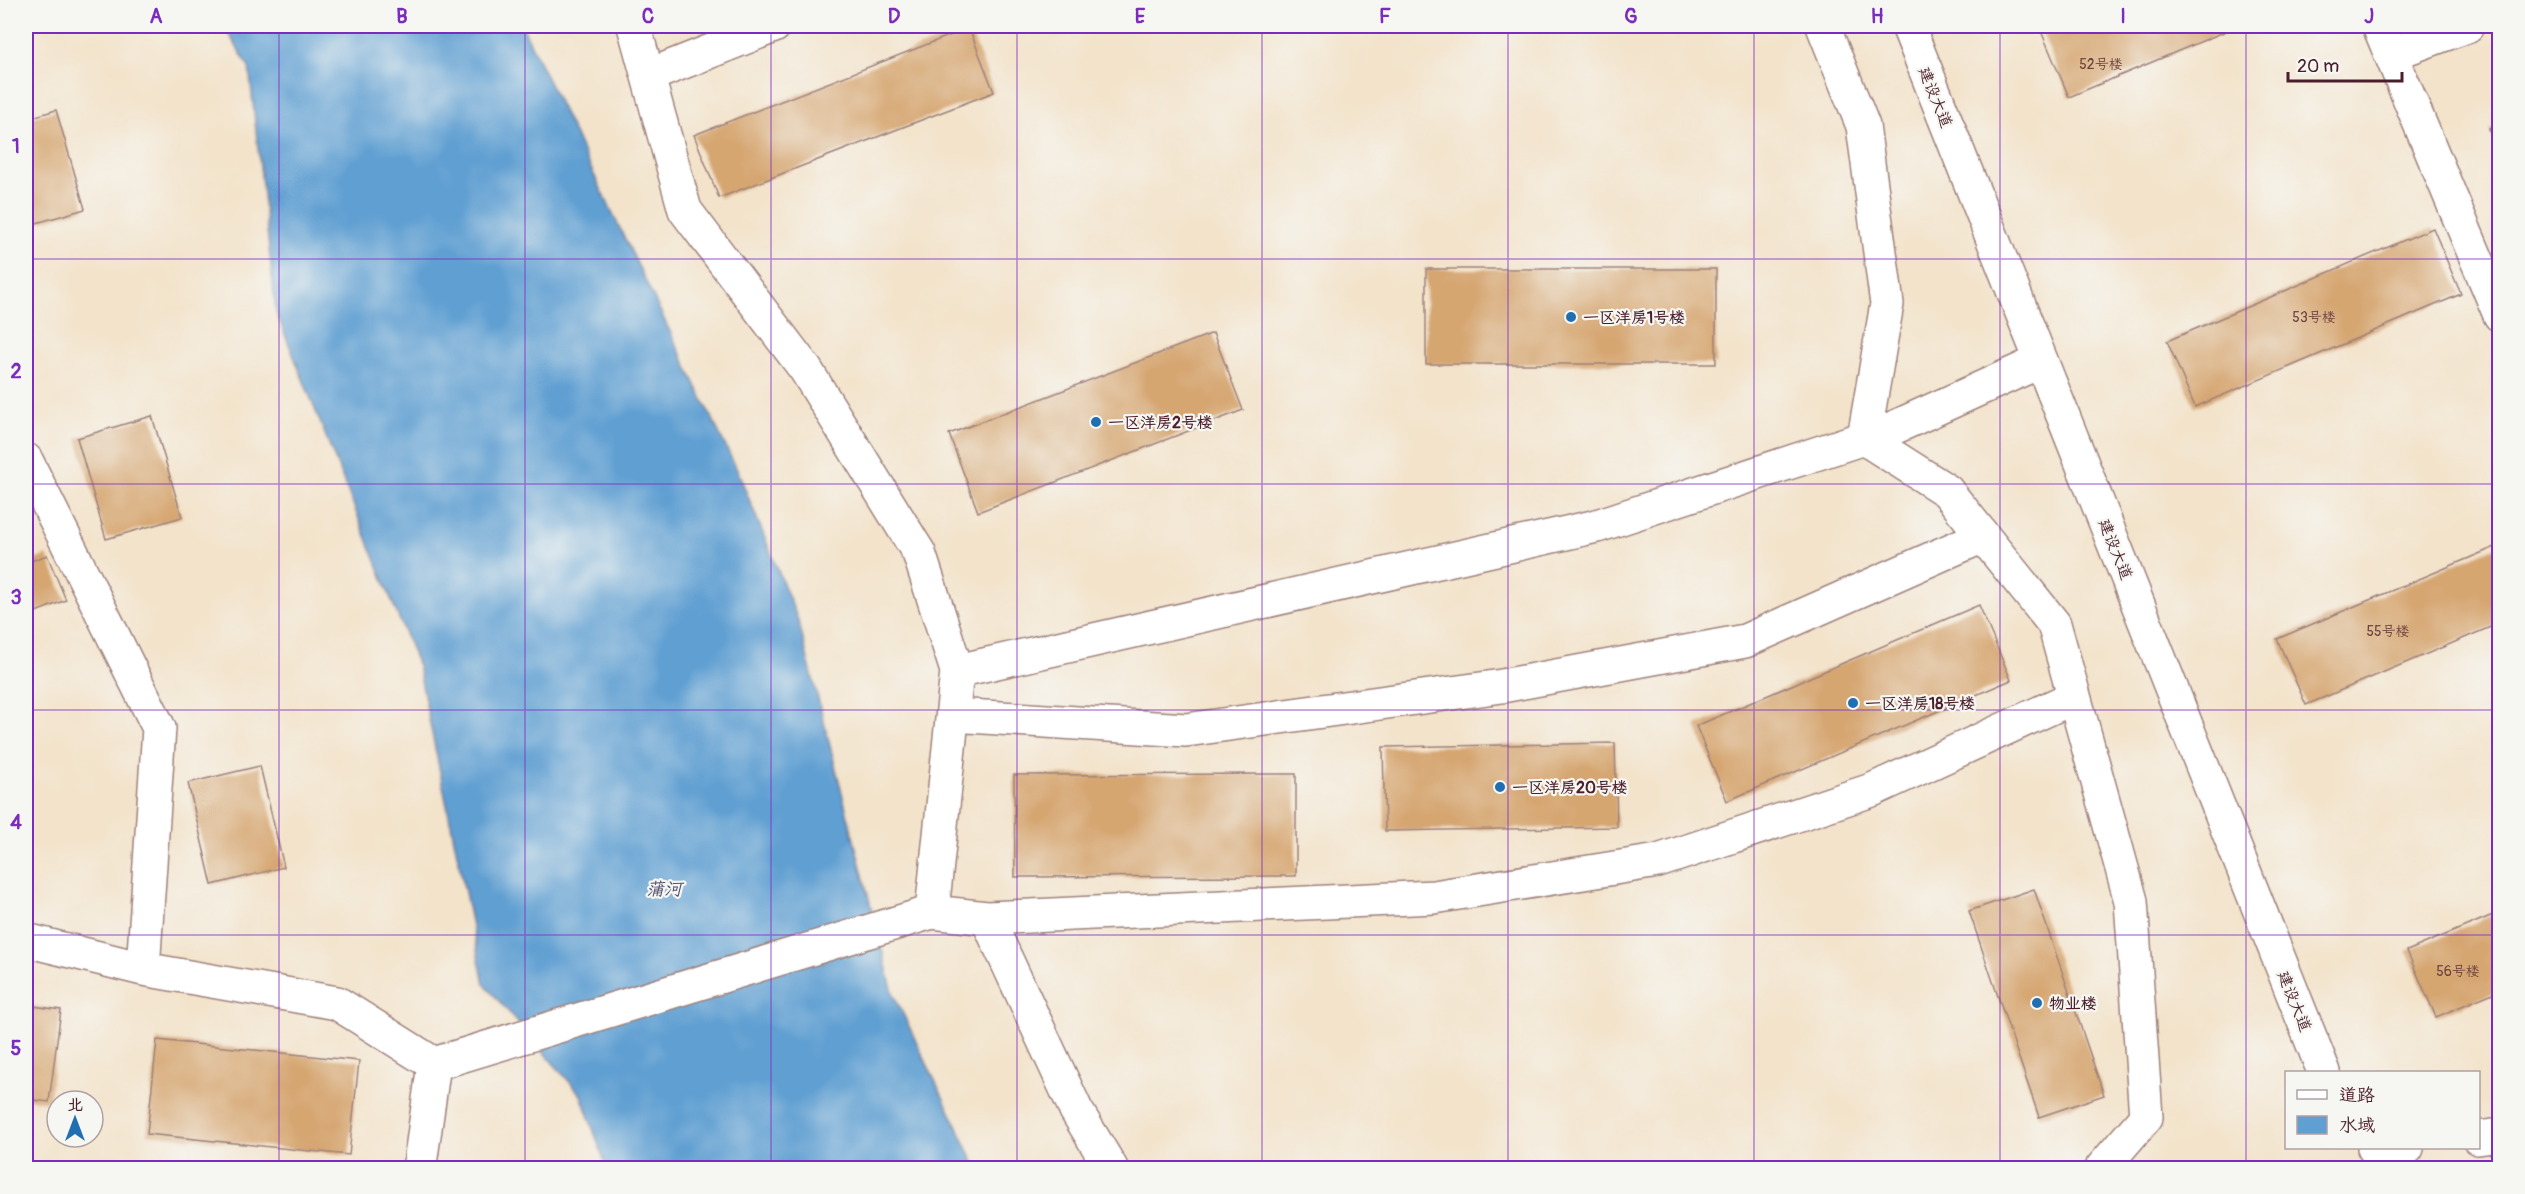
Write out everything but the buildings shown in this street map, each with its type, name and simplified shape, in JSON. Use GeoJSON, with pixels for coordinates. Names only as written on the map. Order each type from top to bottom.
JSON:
{"type":"FeatureCollection","features":[{"type":"Feature","properties":{"kind":"street"},"geometry":{"type":"LineString","coordinates":[[634,26],[685,210],[806,370],[919,553],[957,671],[932,912]]}},
{"type":"Feature","properties":{"kind":"street"},"geometry":{"type":"LineString","coordinates":[[648,76],[774,26]]}},
{"type":"Feature","properties":{"kind":"street"},"geometry":{"type":"LineString","coordinates":[[1823,26],[1863,126],[1887,303],[1864,438]]}},
{"type":"Feature","properties":{"kind":"street","name":"建设大道"},"geometry":{"type":"LineString","coordinates":[[1908,26],[2324,1071]]}},
{"type":"Feature","properties":{"kind":"street"},"geometry":{"type":"LineString","coordinates":[[2467,26],[2385,40],[2496,294]]}},
{"type":"Feature","properties":{"kind":"street"},"geometry":{"type":"LineString","coordinates":[[957,671],[1597,526],[1891,429],[2041,361]]}},
{"type":"Feature","properties":{"kind":"street"},"geometry":{"type":"LineString","coordinates":[[1864,438],[1947,491],[2054,624],[2130,901],[2146,1117],[2102,1168]]}},
{"type":"Feature","properties":{"kind":"street"},"geometry":{"type":"LineString","coordinates":[[26,460],[159,728],[143,969]]}},
{"type":"Feature","properties":{"kind":"street"},"geometry":{"type":"LineString","coordinates":[[953,715],[1186,730],[1502,686],[1745,642],[1983,536]]}},
{"type":"Feature","properties":{"kind":"street"},"geometry":{"type":"LineString","coordinates":[[26,940],[143,969],[337,1004],[434,1064],[932,912],[987,918],[1434,897],[1658,861],[1872,790],[2074,697]]}},
{"type":"Feature","properties":{"kind":"street"},"geometry":{"type":"LineString","coordinates":[[987,918],[1076,1110],[1111,1168]]}},
{"type":"Feature","properties":{"kind":"street"},"geometry":{"type":"LineString","coordinates":[[418,1168],[434,1064]]}},
{"type":"Feature","properties":{"kind":"street"},"geometry":{"type":"LineString","coordinates":[[2480,1138],[2499,1135]]}},
{"type":"Feature","properties":{"kind":"street"},"geometry":{"type":"LineString","coordinates":[[2375,1149],[2378,1152],[2400,1149]]}},
{"type":"Feature","properties":{"kind":"water","name":"蒲河"},"geometry":{"type":"Polygon","coordinates":[[[224,26],[522,26],[739,474],[798,620],[893,993],[977,1168],[607,1168],[581,1095],[484,984],[418,666],[276,312],[249,67],[224,26]]]}},
{"type":"Feature","properties":{"kind":"place","name":"一区洋房1号楼"},"geometry":{"type":"Point","coordinates":[1571,317]}},
{"type":"Feature","properties":{"kind":"place","name":"一区洋房2号楼"},"geometry":{"type":"Point","coordinates":[1096,422]}},
{"type":"Feature","properties":{"kind":"place","name":"一区洋房18号楼"},"geometry":{"type":"Point","coordinates":[1853,703]}},
{"type":"Feature","properties":{"kind":"place","name":"一区洋房20号楼"},"geometry":{"type":"Point","coordinates":[1500,787]}},
{"type":"Feature","properties":{"kind":"place","name":"物业楼"},"geometry":{"type":"Point","coordinates":[2037,1003]}}]}
